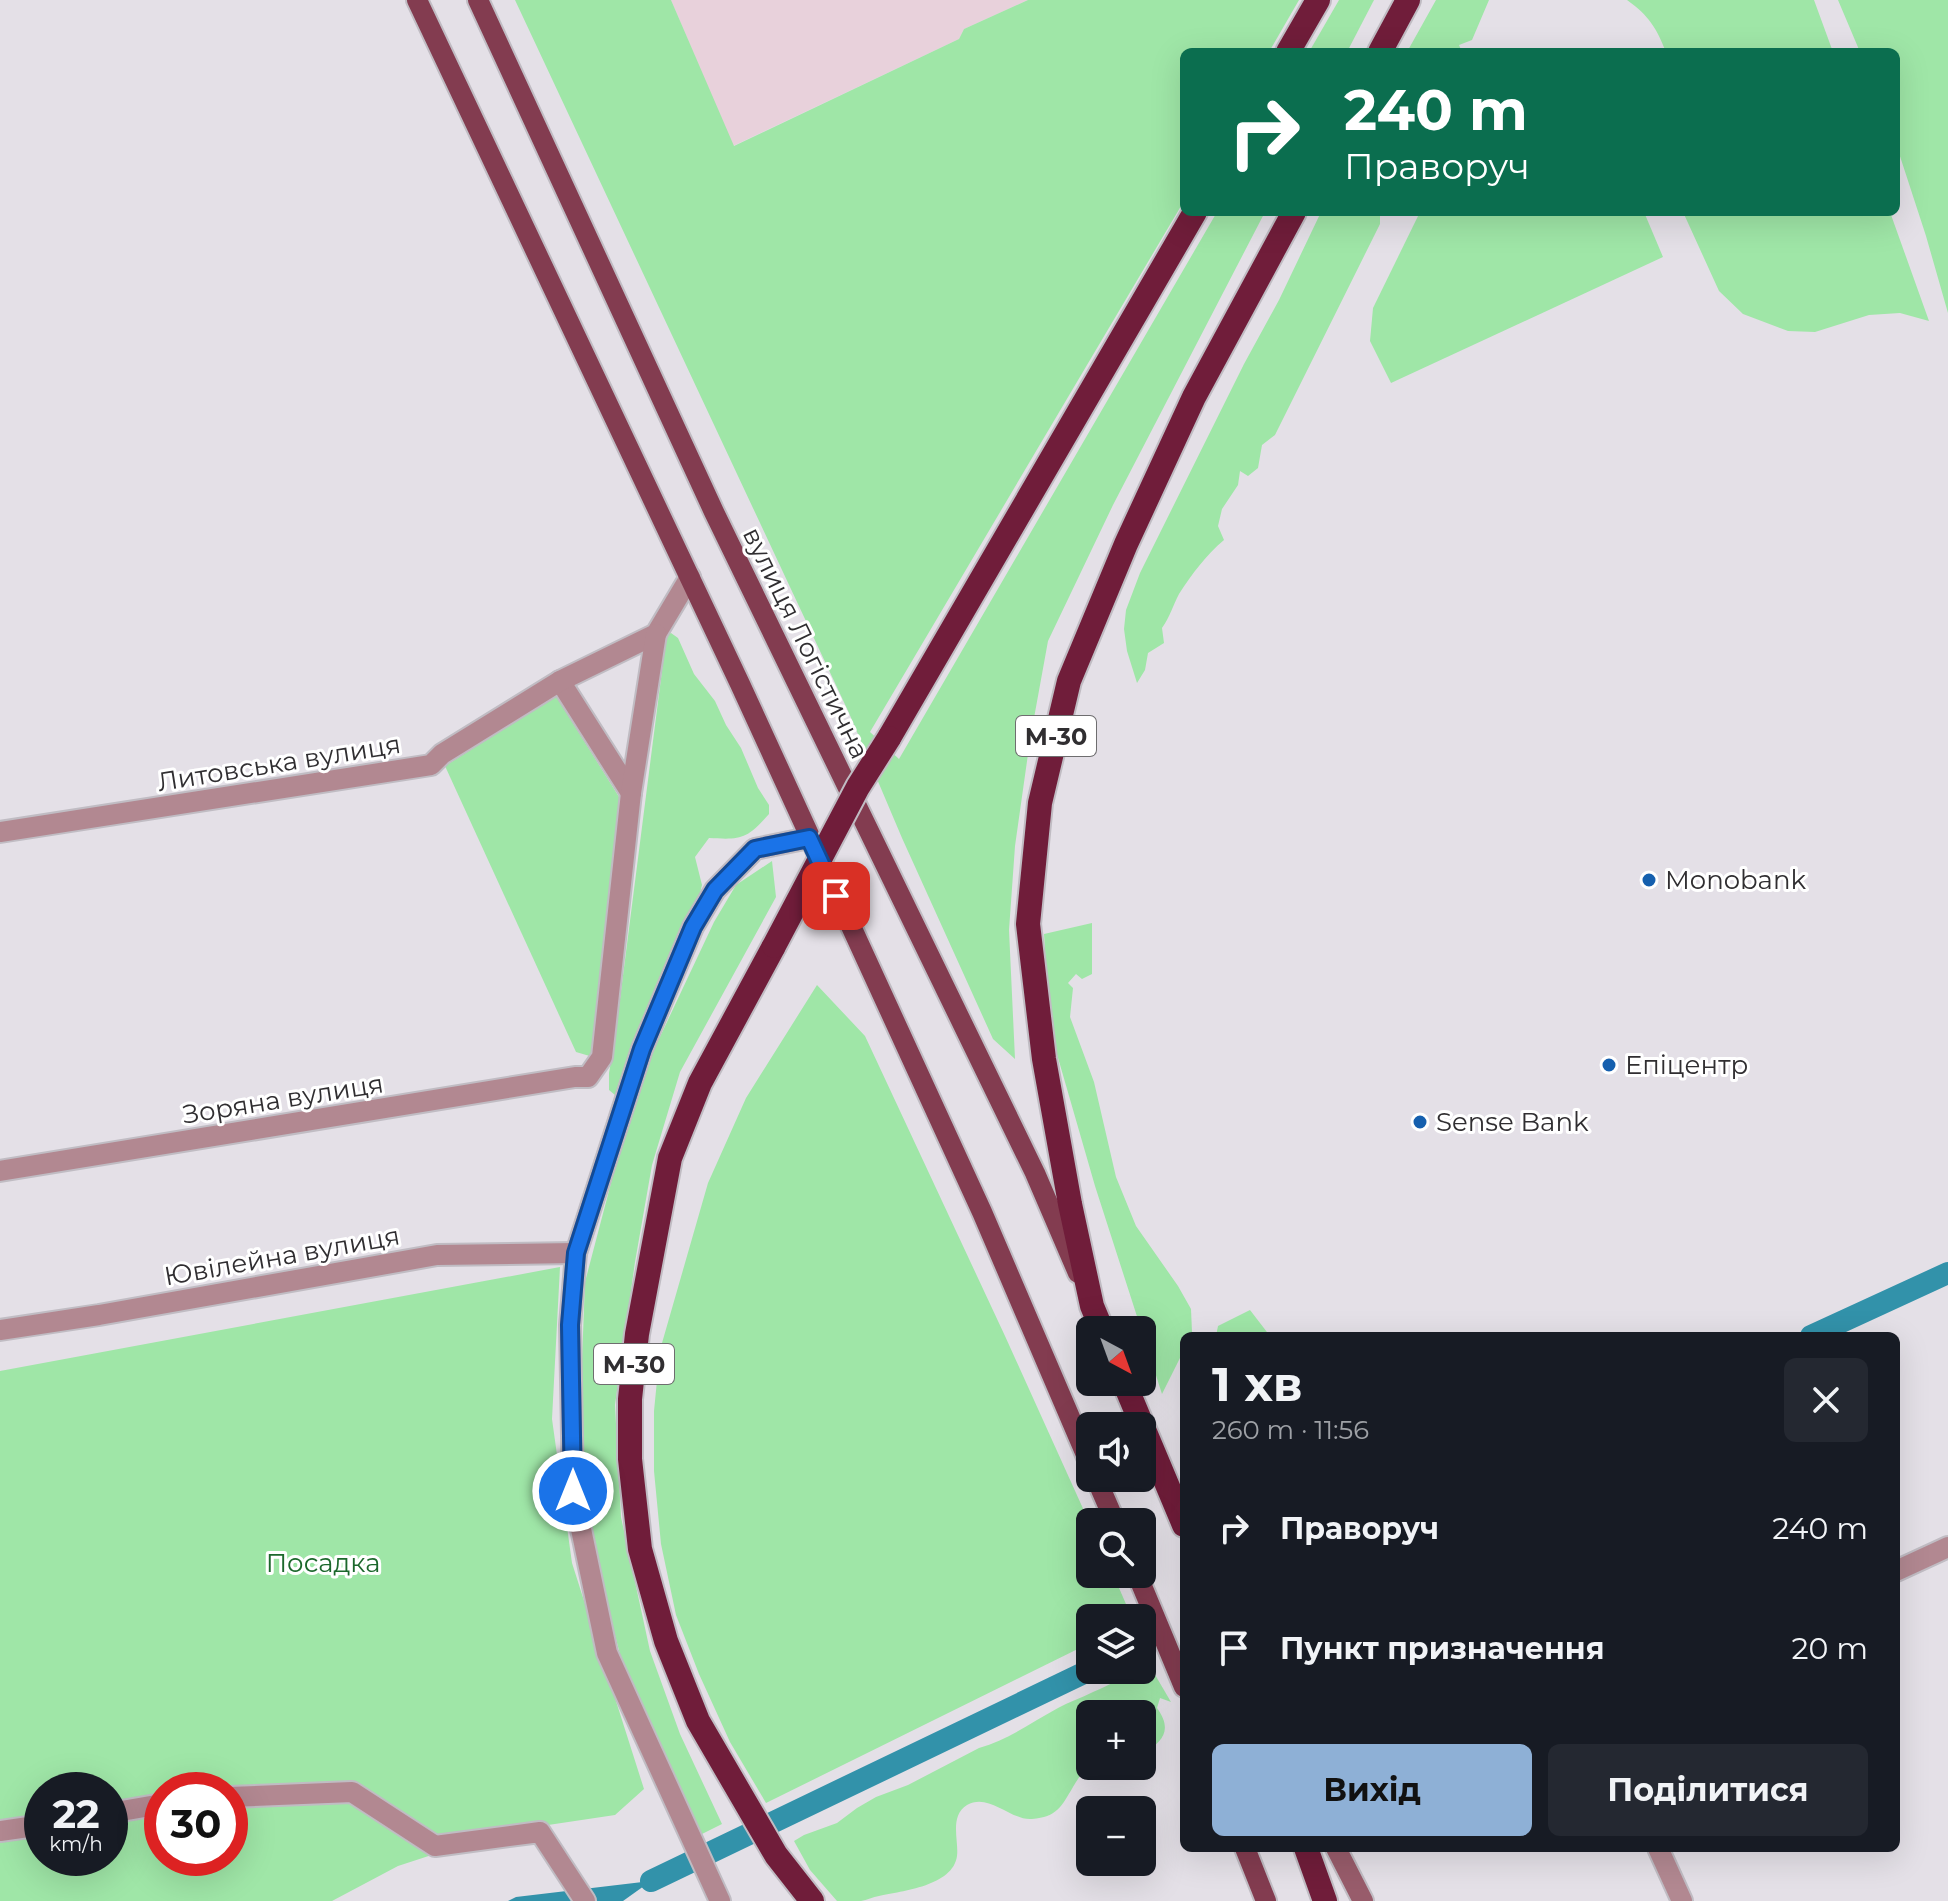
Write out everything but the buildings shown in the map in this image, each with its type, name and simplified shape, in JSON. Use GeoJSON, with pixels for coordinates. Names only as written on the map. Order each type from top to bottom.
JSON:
{"type":"FeatureCollection","features":[{"type":"Feature","properties":{"kind":"highway"},"geometry":{"type":"LineString","coordinates":[[1290,48],[1318,0]]}},
{"type":"Feature","properties":{"kind":"highway"},"geometry":{"type":"LineString","coordinates":[[1382,48],[1408,0]]}},
{"type":"Feature","properties":{"kind":"highway","name":"М-30"},"geometry":{"type":"LineString","coordinates":[[812,1901],[776,1855],[698,1721],[666,1641],[640,1549],[630,1459],[630,1399],[637,1334],[670,1158],[700,1083],[858,787],[1193,216]]}},
{"type":"Feature","properties":{"kind":"highway","name":"М-30"},"geometry":{"type":"LineString","coordinates":[[1096,1316],[1070,1204],[1044,1059],[1028,924],[1040,803],[1069,681],[1126,544],[1194,397],[1292,216]]}},
{"type":"Feature","properties":{"kind":"highway"},"geometry":{"type":"LineString","coordinates":[[1130,1396],[1180,1515]]}},
{"type":"Feature","properties":{"kind":"highway"},"geometry":{"type":"LineString","coordinates":[[1307,1852],[1325,1901]]}},
{"type":"Feature","properties":{"kind":"main road"},"geometry":{"type":"LineString","coordinates":[[417,0],[690,577],[982,1212],[1076,1431]]}},
{"type":"Feature","properties":{"kind":"main road","name":"вулиця Логістична"},"geometry":{"type":"LineString","coordinates":[[478,0],[714,512],[1035,1173],[1092,1306]]}},
{"type":"Feature","properties":{"kind":"main road"},"geometry":{"type":"LineString","coordinates":[[1143,1588],[1180,1677]]}},
{"type":"Feature","properties":{"kind":"main road"},"geometry":{"type":"LineString","coordinates":[[1247,1852],[1266,1901]]}},
{"type":"Feature","properties":{"kind":"main road"},"geometry":{"type":"LineString","coordinates":[[1338,1852],[1363,1901]]}},
{"type":"Feature","properties":{"kind":"street"},"geometry":{"type":"LineString","coordinates":[[631,793],[656,634],[690,577]]}},
{"type":"Feature","properties":{"kind":"street","name":"Литовська вулиця"},"geometry":{"type":"LineString","coordinates":[[0,832],[431,765],[442,754],[560,681],[656,634]]}},
{"type":"Feature","properties":{"kind":"street"},"geometry":{"type":"LineString","coordinates":[[560,681],[631,793]]}},
{"type":"Feature","properties":{"kind":"street","name":"Зоряна вулиця"},"geometry":{"type":"LineString","coordinates":[[0,1171],[588,1077],[602,1057],[631,793]]}},
{"type":"Feature","properties":{"kind":"street"},"geometry":{"type":"LineString","coordinates":[[712,1898],[607,1653],[573,1491],[570,1325],[576,1253],[642,1049],[693,927],[715,890],[755,849],[809,838]]}},
{"type":"Feature","properties":{"kind":"street","name":"Ювілейна вулиця"},"geometry":{"type":"LineString","coordinates":[[0,1330],[437,1255],[576,1253]]}},
{"type":"Feature","properties":{"kind":"street"},"geometry":{"type":"LineString","coordinates":[[1900,1569],[1948,1547]]}},
{"type":"Feature","properties":{"kind":"street"},"geometry":{"type":"LineString","coordinates":[[248,1796],[352,1792],[435,1846],[540,1832],[585,1901]]}},
{"type":"Feature","properties":{"kind":"street"},"geometry":{"type":"LineString","coordinates":[[0,1831],[24,1828]]}},
{"type":"Feature","properties":{"kind":"street"},"geometry":{"type":"LineString","coordinates":[[1660,1852],[1682,1901]]}},
{"type":"Feature","properties":{"kind":"shaded area"},"geometry":{"type":"Polygon","coordinates":[[[671,0],[1028,0],[964,29],[959,39],[733,146],[671,0]]]}},
{"type":"Feature","properties":{"kind":"green space"},"geometry":{"type":"Polygon","coordinates":[[[515,0],[671,0],[734,146],[959,39],[964,29],[1028,0],[1299,0],[1271,48],[1180,48],[1180,208],[870,732],[899,759],[1215,216],[1263,216],[1113,505],[1048,641],[1015,846],[1009,930],[1015,1059],[993,1039],[849,713],[515,0]]]}},
{"type":"Feature","properties":{"kind":"green space"},"geometry":{"type":"Polygon","coordinates":[[[1339,0],[1374,0],[1349,48],[1311,48],[1339,0]]]}},
{"type":"Feature","properties":{"kind":"green space"},"geometry":{"type":"Polygon","coordinates":[[[1436,0],[1489,0],[1472,40],[1459,45],[1460,48],[1409,48],[1436,0]]]}},
{"type":"Feature","properties":{"kind":"green space"},"geometry":{"type":"Polygon","coordinates":[[[1627,0],[1814,0],[1832,48],[1664,48],[1641,11],[1627,0]]]}},
{"type":"Feature","properties":{"kind":"green space"},"geometry":{"type":"Polygon","coordinates":[[[1838,0],[1948,0],[1948,313],[1900,156],[1900,48],[1858,48],[1838,0]]]}},
{"type":"Feature","properties":{"kind":"green space"},"geometry":{"type":"Polygon","coordinates":[[[1319,216],[1380,216],[1380,224],[1275,435],[1262,445],[1258,468],[1248,476],[1240,471],[1238,485],[1222,509],[1218,526],[1224,540],[1200,565],[1179,594],[1162,628],[1164,643],[1148,653],[1145,670],[1137,683],[1127,651],[1124,629],[1126,610],[1140,573],[1319,216]]]}},
{"type":"Feature","properties":{"kind":"green space"},"geometry":{"type":"Polygon","coordinates":[[[1418,216],[1646,216],[1663,257],[1391,383],[1370,341],[1373,308],[1418,216]]]}},
{"type":"Feature","properties":{"kind":"green space"},"geometry":{"type":"Polygon","coordinates":[[[1685,216],[1891,216],[1929,321],[1900,313],[1869,315],[1815,332],[1788,331],[1743,314],[1719,291],[1685,216]]]}},
{"type":"Feature","properties":{"kind":"green space"},"geometry":{"type":"Polygon","coordinates":[[[671,633],[678,638],[694,674],[715,701],[741,748],[769,805],[769,814],[755,829],[743,836],[709,838],[695,857],[702,885],[699,897],[615,1095],[609,1090],[609,1073],[664,655],[663,637],[671,633]]]}},
{"type":"Feature","properties":{"kind":"green space"},"geometry":{"type":"Polygon","coordinates":[[[556,696],[621,800],[593,1057],[576,1052],[445,766],[556,696]]]}},
{"type":"Feature","properties":{"kind":"green space"},"geometry":{"type":"Polygon","coordinates":[[[772,861],[776,897],[680,1072],[652,1165],[615,1405],[621,1517],[650,1651],[680,1734],[722,1824],[700,1835],[622,1662],[587,1528],[580,1413],[585,1282],[621,1145],[650,1058],[714,922],[736,885],[772,861]]]}},
{"type":"Feature","properties":{"kind":"green space"},"geometry":{"type":"Polygon","coordinates":[[[1092,923],[1092,974],[1082,979],[1076,974],[1068,983],[1073,988],[1070,1017],[1094,1082],[1116,1177],[1136,1226],[1191,1309],[1192,1332],[1180,1332],[1180,1358],[1162,1394],[1156,1375],[1156,1316],[1137,1316],[1050,1030],[1044,934],[1092,923]]]}},
{"type":"Feature","properties":{"kind":"green space"},"geometry":{"type":"Polygon","coordinates":[[[817,985],[865,1036],[1083,1508],[1076,1508],[1076,1588],[1119,1588],[1126,1604],[1076,1604],[1076,1650],[766,1803],[730,1742],[676,1615],[661,1544],[654,1471],[654,1411],[660,1350],[708,1183],[746,1098],[817,985]]]}},
{"type":"Feature","properties":{"kind":"green space","name":"Посадка"},"geometry":{"type":"Polygon","coordinates":[[[560,1267],[552,1419],[572,1563],[644,1789],[615,1815],[502,1832],[398,1866],[332,1901],[0,1901],[0,1371],[560,1267]]]}},
{"type":"Feature","properties":{"kind":"green space"},"geometry":{"type":"Polygon","coordinates":[[[1250,1310],[1267,1332],[1217,1332],[1218,1326],[1250,1310]]]}},
{"type":"Feature","properties":{"kind":"green space"},"geometry":{"type":"Polygon","coordinates":[[[1156,1676],[1171,1702],[1160,1698],[1157,1708],[1164,1723],[1163,1735],[1156,1744],[1156,1700],[1076,1700],[1077,1780],[1057,1810],[1032,1819],[1016,1816],[983,1802],[967,1805],[956,1822],[957,1856],[953,1866],[937,1881],[913,1889],[863,1901],[837,1901],[810,1870],[794,1841],[837,1823],[876,1797],[1010,1736],[1062,1706],[1110,1684],[1156,1684],[1156,1676]]]}},
{"type":"Feature","properties":{"kind":"water"},"geometry":{"type":"Polygon","coordinates":[[[651,1881],[623,1901],[508,1901],[516,1897],[651,1881]]]}},
{"type":"Feature","properties":{"kind":"waterway"},"geometry":{"type":"LineString","coordinates":[[1820,1332],[1948,1273]]}},
{"type":"Feature","properties":{"kind":"waterway"},"geometry":{"type":"LineString","coordinates":[[651,1881],[1076,1677]]}},
{"type":"Feature","properties":{"kind":"place","name":"Monobank"},"geometry":{"type":"Point","coordinates":[1649,880]}},
{"type":"Feature","properties":{"kind":"place","name":"Епіцентр"},"geometry":{"type":"Point","coordinates":[1609,1065]}},
{"type":"Feature","properties":{"kind":"place","name":"Sense Bank"},"geometry":{"type":"Point","coordinates":[1420,1122]}},
{"type":"Feature","properties":{"kind":"route"},"geometry":{"type":"LineString","coordinates":[[573,1491],[570,1325],[576,1253],[642,1049],[693,927],[715,890],[755,849],[809,838],[836,896]]}}]}
